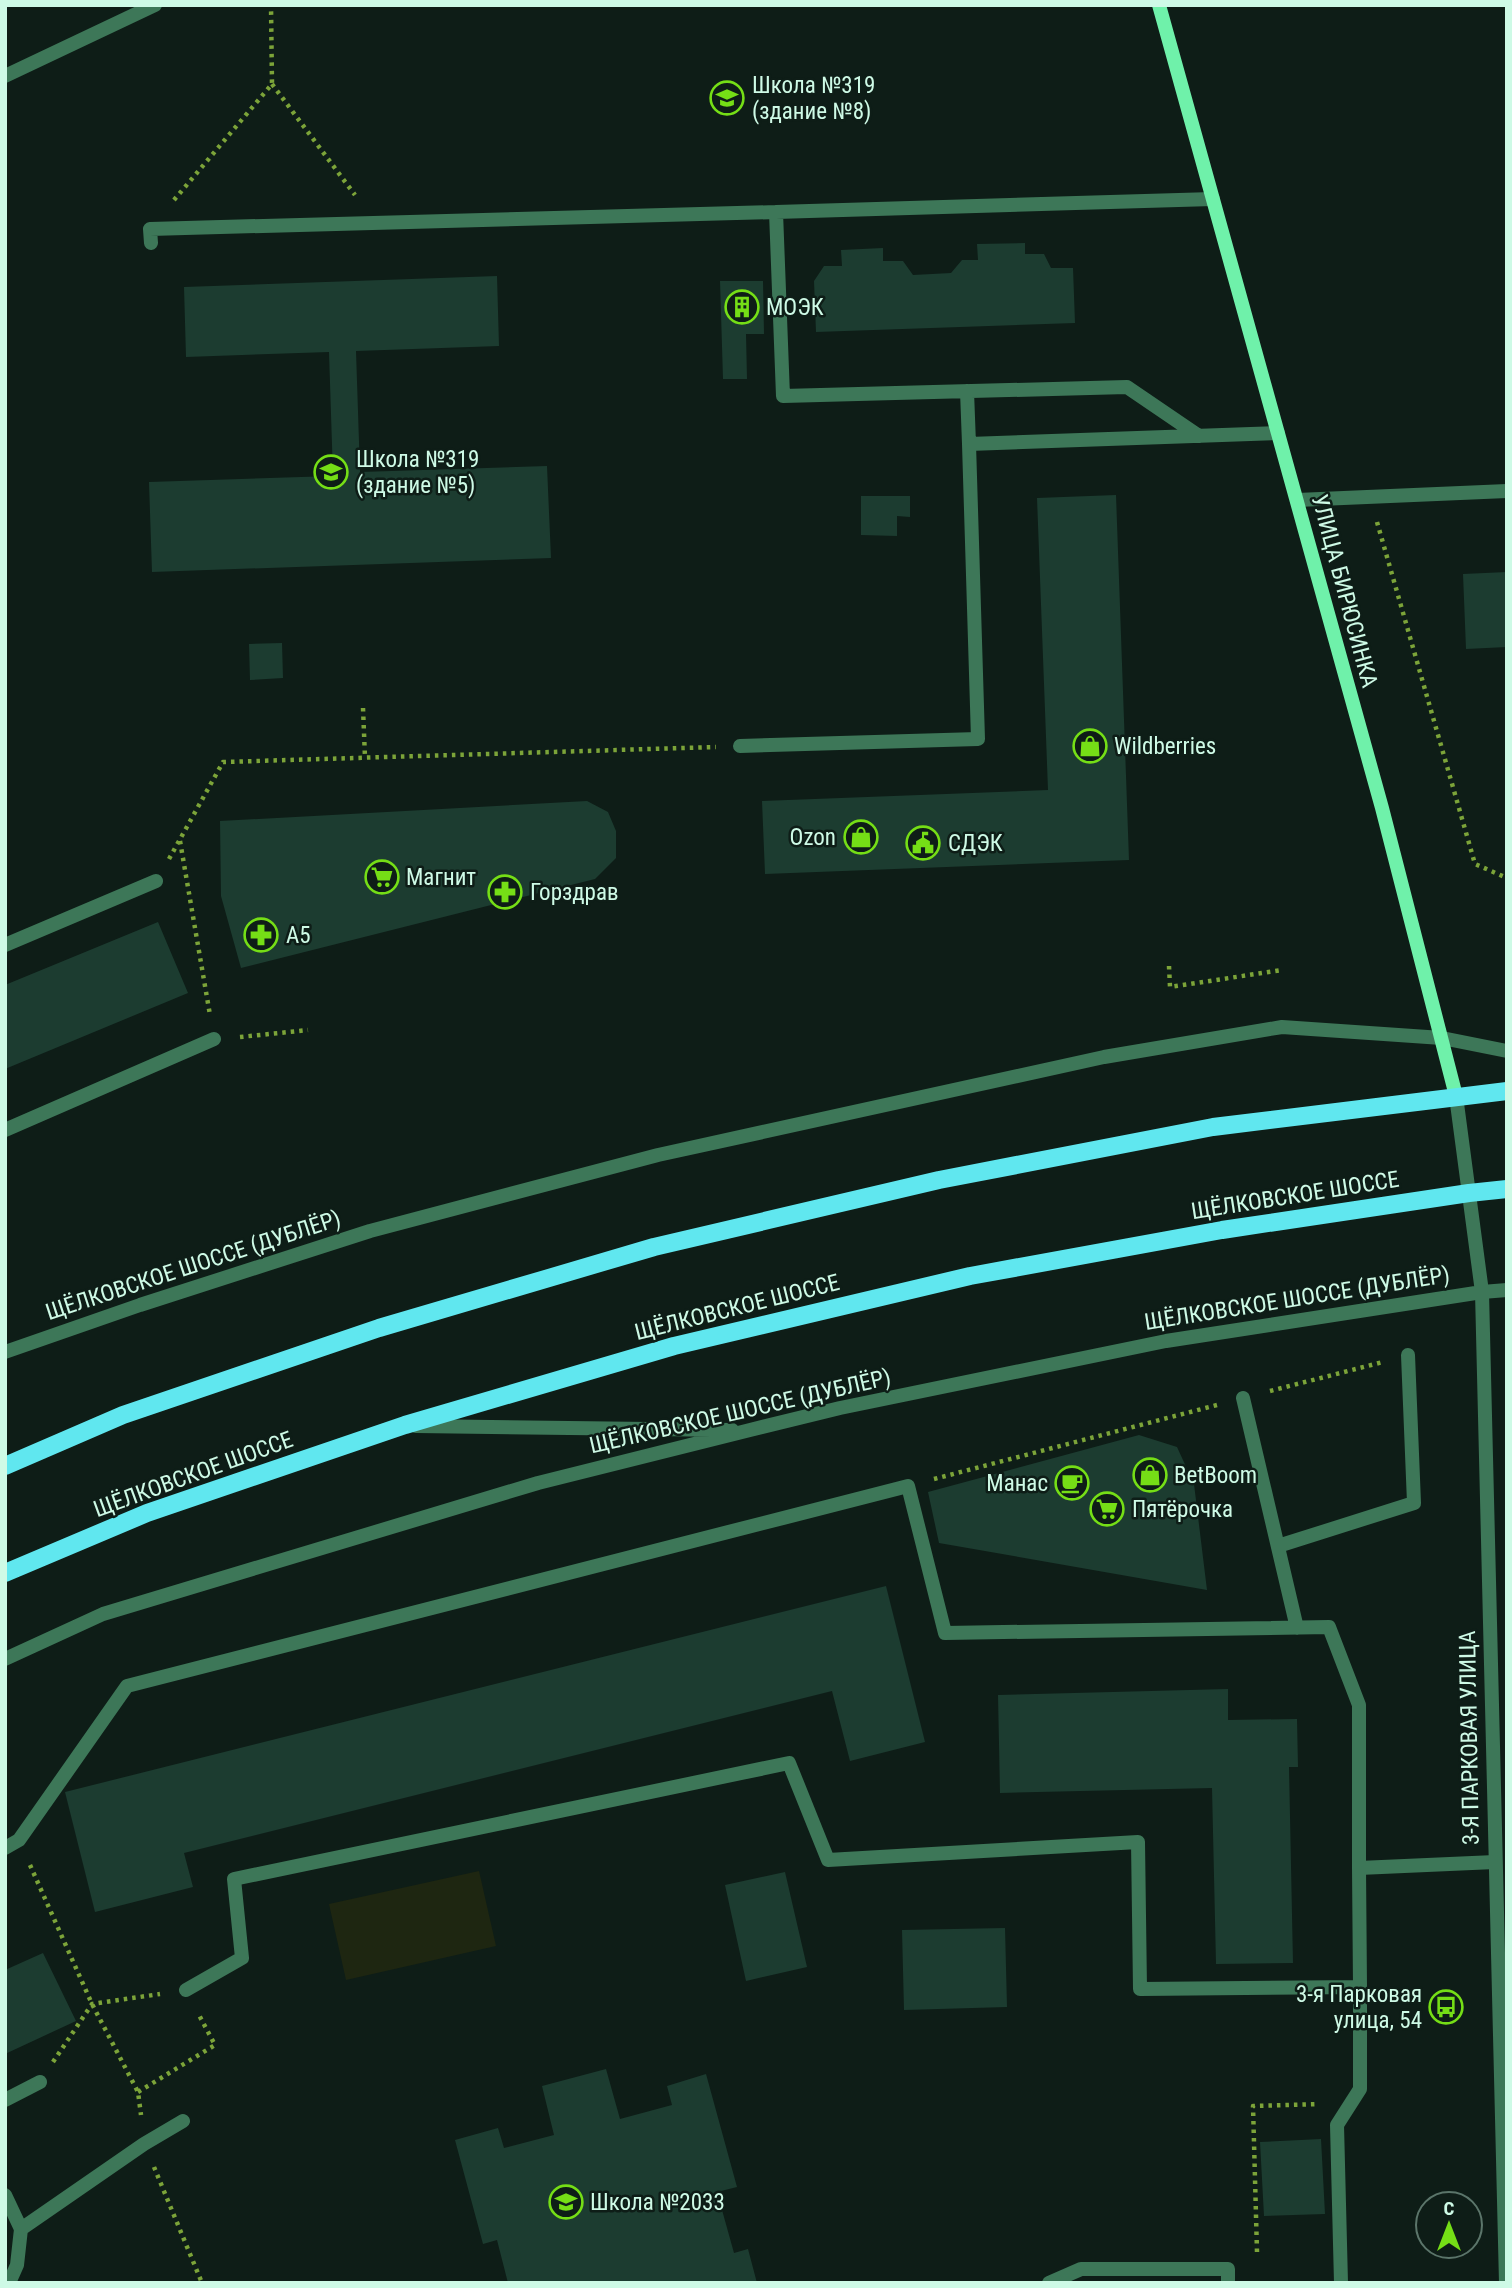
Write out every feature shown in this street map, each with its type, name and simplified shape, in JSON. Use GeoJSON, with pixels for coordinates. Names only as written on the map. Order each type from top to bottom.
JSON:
{"type":"FeatureCollection","features":[{"type":"Feature","properties":{"kind":"main road","name":"УЛИЦА БИРЮСИНКА"},"geometry":{"type":"LineString","coordinates":[[1160,5],[1382,808],[1455,1096]]}},
{"type":"Feature","properties":{"kind":"main road"},"geometry":{"type":"LineString","coordinates":[[5,1466],[123,1415],[379,1328],[654,1247],[939,1180],[1213,1127],[1507,1091]]}},
{"type":"Feature","properties":{"kind":"main road","name":"ЩЁЛКОВСКОЕ ШОССЕ"},"geometry":{"type":"LineString","coordinates":[[5,1573],[147,1513],[405,1425],[674,1346],[970,1276],[1222,1230],[1507,1189]]}},
{"type":"Feature","properties":{"kind":"street"},"geometry":{"type":"LineString","coordinates":[[5,76],[155,5]]}},
{"type":"Feature","properties":{"kind":"street"},"geometry":{"type":"LineString","coordinates":[[150,236],[376,224],[1213,199]]}},
{"type":"Feature","properties":{"kind":"street"},"geometry":{"type":"LineString","coordinates":[[776,212],[783,396],[1127,387],[1199,436]]}},
{"type":"Feature","properties":{"kind":"street"},"geometry":{"type":"LineString","coordinates":[[740,746],[978,738],[967,391]]}},
{"type":"Feature","properties":{"kind":"street"},"geometry":{"type":"LineString","coordinates":[[969,443],[1278,433]]}},
{"type":"Feature","properties":{"kind":"street"},"geometry":{"type":"LineString","coordinates":[[1297,500],[1507,491]]}},
{"type":"Feature","properties":{"kind":"street"},"geometry":{"type":"LineString","coordinates":[[5,945],[156,881]]}},
{"type":"Feature","properties":{"kind":"street","name":"ЩЁЛКОВСКОЕ ШОССЕ (ДУБЛЁР)"},"geometry":{"type":"LineString","coordinates":[[5,1352],[370,1230],[658,1155],[1104,1057],[1282,1027],[1441,1038],[1507,1051]]}},
{"type":"Feature","properties":{"kind":"street"},"geometry":{"type":"LineString","coordinates":[[5,1130],[214,1040]]}},
{"type":"Feature","properties":{"kind":"street","name":"УЛИЦА БИРЮСИНКА"},"geometry":{"type":"LineString","coordinates":[[1455,1096],[1469,1193]]}},
{"type":"Feature","properties":{"kind":"street","name":"3-Я ПАРКОВАЯ УЛИЦА"},"geometry":{"type":"LineString","coordinates":[[1469,1193],[1482,1292],[1495,1863],[1504,2082],[1506,2283]]}},
{"type":"Feature","properties":{"kind":"street","name":"ЩЁЛКОВСКОЕ ШОССЕ (ДУБЛЁР)"},"geometry":{"type":"LineString","coordinates":[[5,1659],[103,1614],[538,1483],[750,1430],[840,1408],[1166,1341],[1507,1290]]}},
{"type":"Feature","properties":{"kind":"street"},"geometry":{"type":"LineString","coordinates":[[1278,1546],[1414,1503],[1408,1355]]}},
{"type":"Feature","properties":{"kind":"street"},"geometry":{"type":"LineString","coordinates":[[1243,1398],[1297,1628]]}},
{"type":"Feature","properties":{"kind":"street"},"geometry":{"type":"LineString","coordinates":[[405,1425],[750,1430]]}},
{"type":"Feature","properties":{"kind":"street"},"geometry":{"type":"LineString","coordinates":[[5,1848],[19,1840],[127,1686],[908,1486],[945,1633],[1329,1627],[1359,1705],[1360,2089],[1337,2125],[1341,2283]]}},
{"type":"Feature","properties":{"kind":"street"},"geometry":{"type":"LineString","coordinates":[[186,1990],[242,1958],[234,1879],[789,1763],[828,1860],[1138,1842],[1140,1989],[1360,1987]]}},
{"type":"Feature","properties":{"kind":"street"},"geometry":{"type":"LineString","coordinates":[[1359,1868],[1495,1863]]}},
{"type":"Feature","properties":{"kind":"street"},"geometry":{"type":"LineString","coordinates":[[5,2100],[40,2082]]}},
{"type":"Feature","properties":{"kind":"street"},"geometry":{"type":"LineString","coordinates":[[21,2229],[144,2144],[184,2122]]}},
{"type":"Feature","properties":{"kind":"street"},"geometry":{"type":"LineString","coordinates":[[5,2195],[21,2229],[17,2265],[9,2283]]}},
{"type":"Feature","properties":{"kind":"street"},"geometry":{"type":"LineString","coordinates":[[1049,2283],[1081,2269],[1227,2269],[1228,2283]]}},
{"type":"Feature","properties":{"kind":"path"},"geometry":{"type":"LineString","coordinates":[[271,5],[272,84],[376,224]]}},
{"type":"Feature","properties":{"kind":"path"},"geometry":{"type":"LineString","coordinates":[[150,236],[272,84]]}},
{"type":"Feature","properties":{"kind":"path"},"geometry":{"type":"LineString","coordinates":[[1370,497],[1475,864],[1507,878]]}},
{"type":"Feature","properties":{"kind":"path"},"geometry":{"type":"LineString","coordinates":[[363,708],[365,758]]}},
{"type":"Feature","properties":{"kind":"path"},"geometry":{"type":"LineString","coordinates":[[156,881],[223,762],[740,746]]}},
{"type":"Feature","properties":{"kind":"path"},"geometry":{"type":"LineString","coordinates":[[179,840],[214,1040],[308,1030]]}},
{"type":"Feature","properties":{"kind":"path"},"geometry":{"type":"LineString","coordinates":[[1169,965],[1170,987],[1282,970]]}},
{"type":"Feature","properties":{"kind":"path"},"geometry":{"type":"LineString","coordinates":[[908,1486],[1408,1355]]}},
{"type":"Feature","properties":{"kind":"path"},"geometry":{"type":"LineString","coordinates":[[19,1840],[93,2004],[138,2092],[144,2144],[202,2283]]}},
{"type":"Feature","properties":{"kind":"path"},"geometry":{"type":"LineString","coordinates":[[40,2082],[93,2004],[186,1990],[215,2045],[138,2092]]}},
{"type":"Feature","properties":{"kind":"path"},"geometry":{"type":"LineString","coordinates":[[1257,2252],[1253,2106],[1351,2103]]}},
{"type":"Feature","properties":{"kind":"green space"},"geometry":{"type":"Polygon","coordinates":[[[479,1871],[496,1946],[346,1980],[329,1904],[479,1871]]]}},
{"type":"Feature","properties":{"kind":"building"},"geometry":{"type":"Polygon","coordinates":[[[1025,243],[1025,254],[1044,254],[1051,268],[1073,268],[1075,323],[816,332],[814,281],[824,266],[842,266],[841,250],[883,248],[883,261],[903,261],[913,275],[951,273],[962,260],[978,260],[977,244],[1025,243]]]}},
{"type":"Feature","properties":{"kind":"building"},"geometry":{"type":"Polygon","coordinates":[[[497,276],[499,346],[356,351],[360,472],[547,466],[551,558],[152,572],[149,482],[333,476],[329,352],[186,357],[184,287],[497,276]]]}},
{"type":"Feature","properties":{"kind":"building","name":"МОЭК"},"geometry":{"type":"Polygon","coordinates":[[[720,281],[763,281],[764,334],[746,334],[747,379],[723,379],[720,281]]]}},
{"type":"Feature","properties":{"kind":"building"},"geometry":{"type":"Polygon","coordinates":[[[1116,495],[1129,860],[765,874],[762,801],[1048,790],[1037,498],[1116,495]]]}},
{"type":"Feature","properties":{"kind":"building"},"geometry":{"type":"Polygon","coordinates":[[[861,496],[910,496],[910,517],[897,516],[897,536],[861,535],[861,496]]]}},
{"type":"Feature","properties":{"kind":"building"},"geometry":{"type":"Polygon","coordinates":[[[1507,572],[1507,647],[1466,649],[1463,574],[1507,572]]]}},
{"type":"Feature","properties":{"kind":"building"},"geometry":{"type":"Polygon","coordinates":[[[282,643],[283,678],[250,680],[249,644],[282,643]]]}},
{"type":"Feature","properties":{"kind":"building"},"geometry":{"type":"Polygon","coordinates":[[[587,801],[608,812],[616,831],[616,858],[595,879],[241,968],[221,896],[220,821],[587,801]]]}},
{"type":"Feature","properties":{"kind":"building"},"geometry":{"type":"Polygon","coordinates":[[[158,922],[188,993],[5,1069],[5,985],[158,922]]]}},
{"type":"Feature","properties":{"kind":"building"},"geometry":{"type":"Polygon","coordinates":[[[1139,1435],[1177,1447],[1194,1484],[1207,1590],[939,1543],[928,1492],[1139,1435]]]}},
{"type":"Feature","properties":{"kind":"building"},"geometry":{"type":"Polygon","coordinates":[[[886,1586],[925,1742],[850,1761],[832,1691],[184,1853],[193,1887],[95,1912],[65,1792],[886,1586]]]}},
{"type":"Feature","properties":{"kind":"building"},"geometry":{"type":"Polygon","coordinates":[[[1228,1689],[1228,1720],[1297,1719],[1298,1767],[1289,1767],[1293,1963],[1216,1964],[1212,1788],[1000,1793],[998,1695],[1228,1689]]]}},
{"type":"Feature","properties":{"kind":"building"},"geometry":{"type":"Polygon","coordinates":[[[785,1872],[807,1967],[746,1981],[725,1885],[785,1872]]]}},
{"type":"Feature","properties":{"kind":"building"},"geometry":{"type":"Polygon","coordinates":[[[1005,1928],[1007,2007],[904,2010],[902,1930],[1005,1928]]]}},
{"type":"Feature","properties":{"kind":"building"},"geometry":{"type":"Polygon","coordinates":[[[43,1953],[76,2021],[5,2054],[5,1970],[43,1953]]]}},
{"type":"Feature","properties":{"kind":"building"},"geometry":{"type":"Polygon","coordinates":[[[606,2069],[620,2119],[672,2105],[667,2086],[706,2074],[737,2187],[717,2192],[734,2253],[748,2249],[757,2283],[508,2283],[497,2240],[483,2244],[455,2140],[498,2128],[504,2148],[554,2135],[542,2086],[606,2069]]]}},
{"type":"Feature","properties":{"kind":"building"},"geometry":{"type":"Polygon","coordinates":[[[1321,2139],[1325,2214],[1264,2216],[1260,2142],[1321,2139]]]}},
{"type":"Feature","properties":{"kind":"place","name":"Школа №319 (здание №8)"},"geometry":{"type":"Point","coordinates":[727,98]}},
{"type":"Feature","properties":{"kind":"place","name":"МОЭК"},"geometry":{"type":"Point","coordinates":[742,307]}},
{"type":"Feature","properties":{"kind":"place","name":"Школа №319 (здание №5)"},"geometry":{"type":"Point","coordinates":[331,472]}},
{"type":"Feature","properties":{"kind":"place","name":"Wildberries"},"geometry":{"type":"Point","coordinates":[1090,746]}},
{"type":"Feature","properties":{"kind":"place","name":"Ozon"},"geometry":{"type":"Point","coordinates":[861,837]}},
{"type":"Feature","properties":{"kind":"place","name":"СДЭК"},"geometry":{"type":"Point","coordinates":[923,843]}},
{"type":"Feature","properties":{"kind":"place","name":"Магнит"},"geometry":{"type":"Point","coordinates":[382,877]}},
{"type":"Feature","properties":{"kind":"place","name":"Горздрав"},"geometry":{"type":"Point","coordinates":[505,892]}},
{"type":"Feature","properties":{"kind":"place","name":"А5"},"geometry":{"type":"Point","coordinates":[261,935]}},
{"type":"Feature","properties":{"kind":"place","name":"BetBoom"},"geometry":{"type":"Point","coordinates":[1150,1475]}},
{"type":"Feature","properties":{"kind":"place","name":"Манас"},"geometry":{"type":"Point","coordinates":[1072,1483]}},
{"type":"Feature","properties":{"kind":"place","name":"Пятёрочка"},"geometry":{"type":"Point","coordinates":[1107,1509]}},
{"type":"Feature","properties":{"kind":"place","name":"3-я Парковая улица, 54"},"geometry":{"type":"Point","coordinates":[1446,2007]}},
{"type":"Feature","properties":{"kind":"place","name":"Школа №2033"},"geometry":{"type":"Point","coordinates":[566,2202]}}]}
